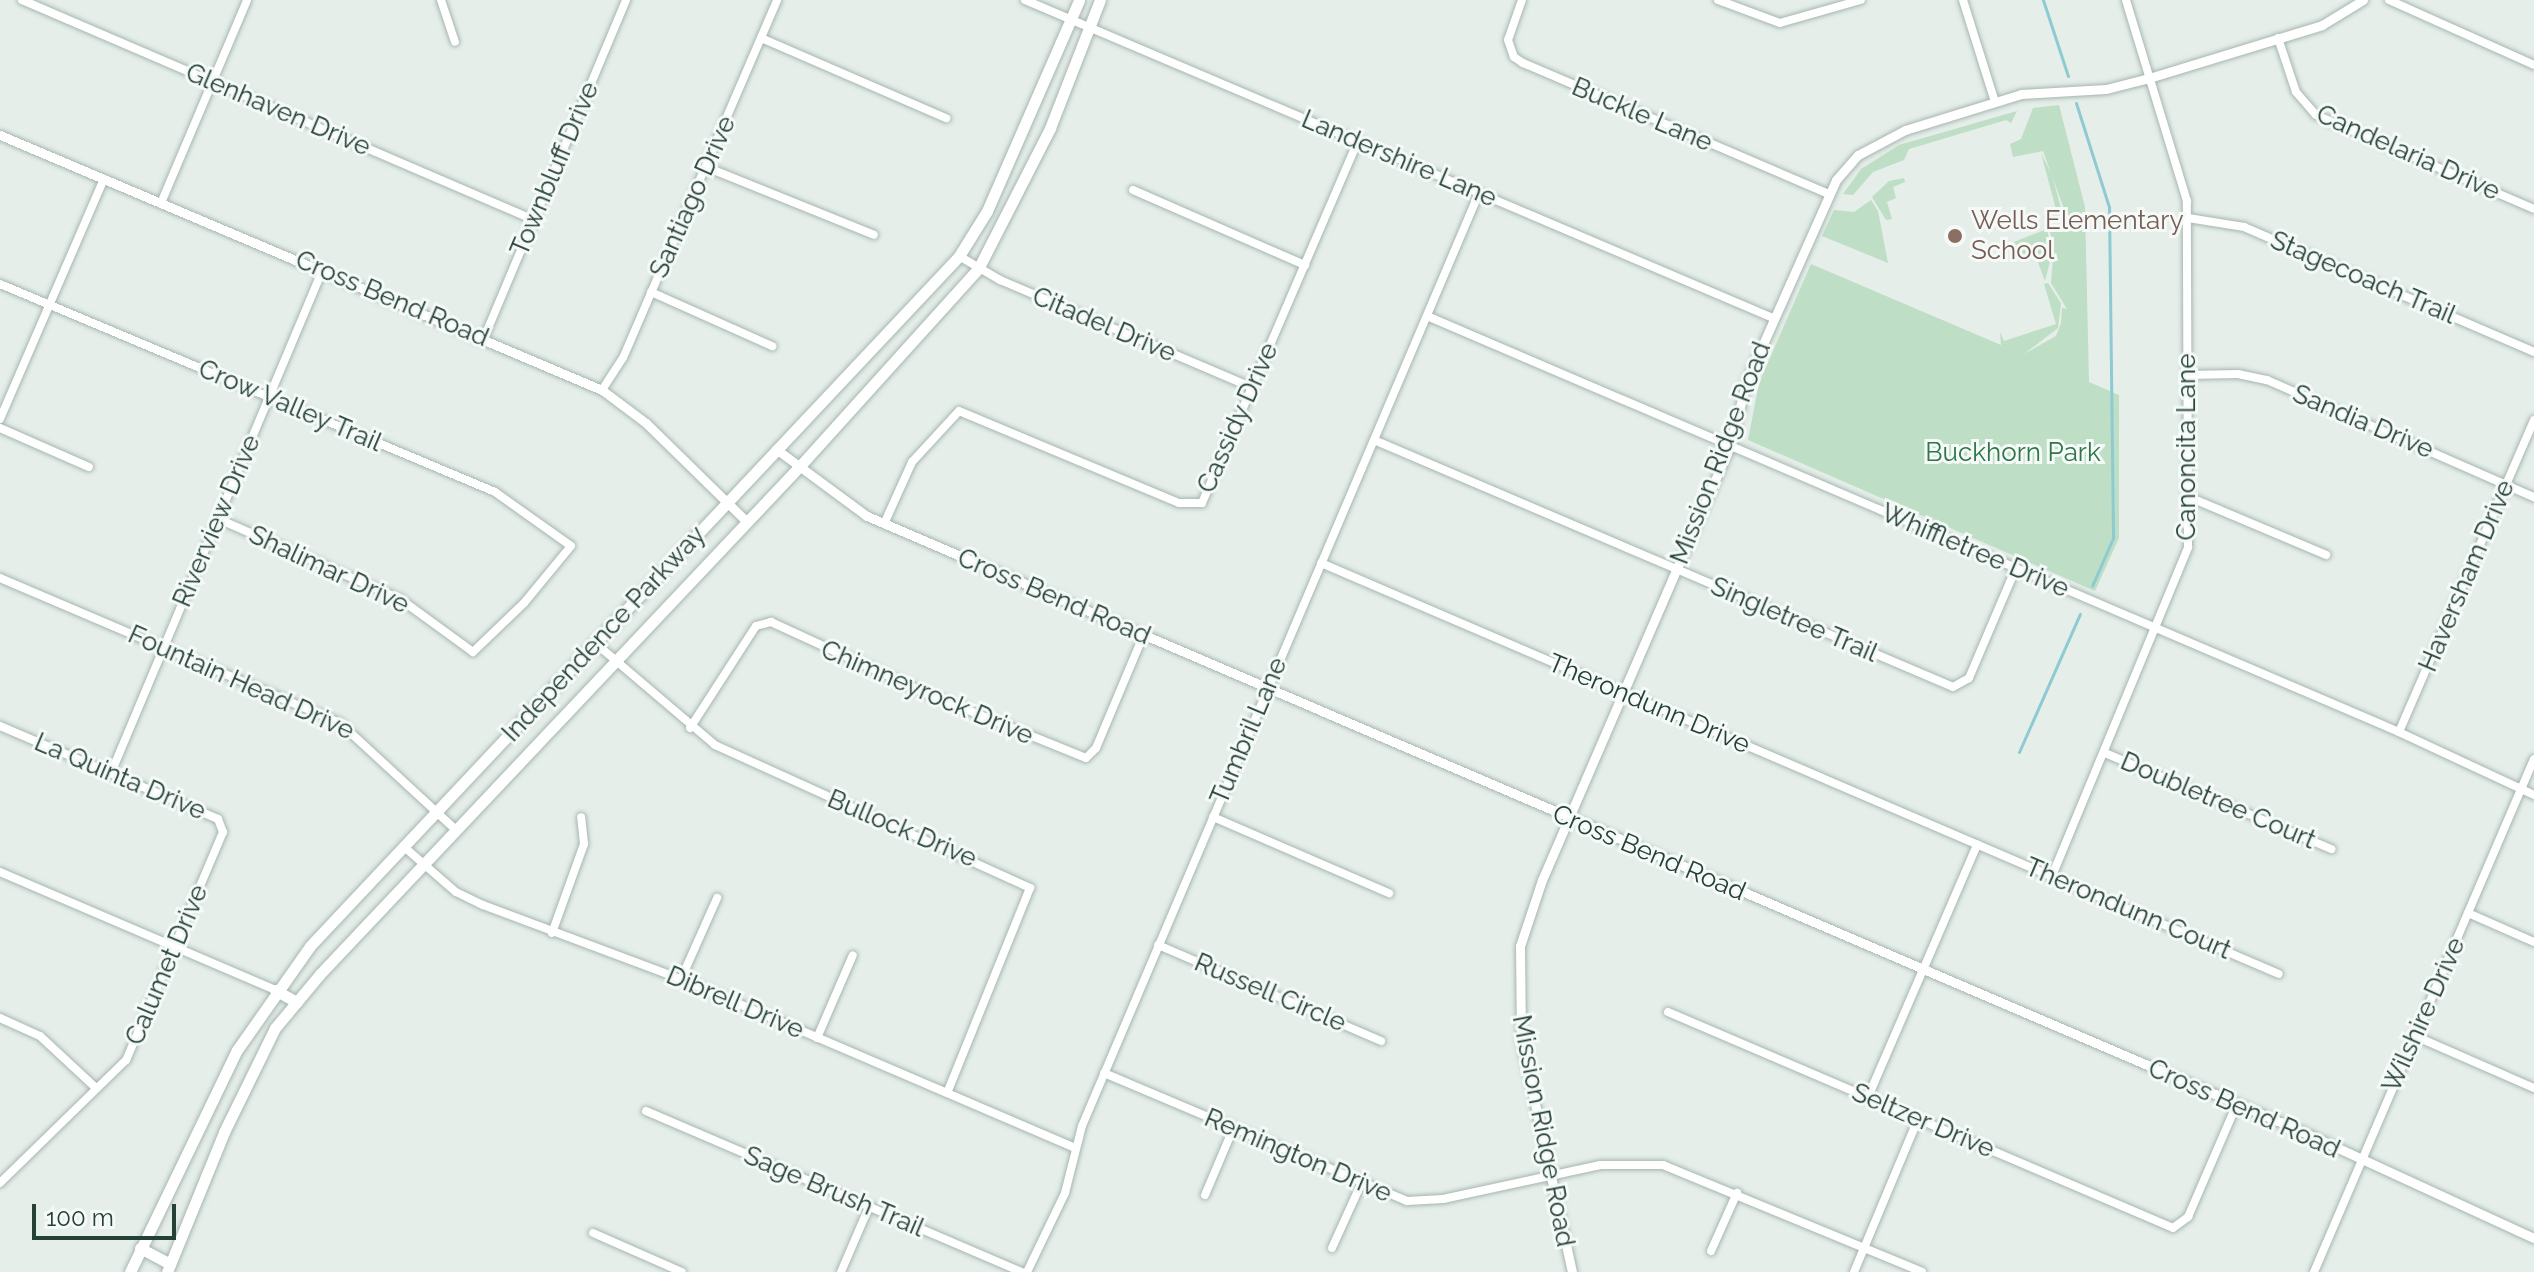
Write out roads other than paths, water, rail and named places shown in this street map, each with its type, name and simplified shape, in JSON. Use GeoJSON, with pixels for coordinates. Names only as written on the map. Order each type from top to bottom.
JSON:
{"type":"FeatureCollection","features":[{"type":"Feature","properties":{"kind":"main road","name":"Independence Parkway"},"geometry":{"type":"LineString","coordinates":[[130,1272],[237,1050],[275,990],[403,846],[438,813],[594,642],[959,256],[987,211],[1079,0]]}},
{"type":"Feature","properties":{"kind":"main road","name":"Independence Parkway"},"geometry":{"type":"LineString","coordinates":[[169,1268],[258,1059],[297,1002],[422,864],[799,467],[978,269],[1050,128],[1100,0]]}},
{"type":"Feature","properties":{"kind":"main road"},"geometry":{"type":"LineString","coordinates":[[275,990],[297,1002]]}},
{"type":"Feature","properties":{"kind":"main road"},"geometry":{"type":"LineString","coordinates":[[140,1248],[169,1268]]}},
{"type":"Feature","properties":{"kind":"street","name":"Glenhaven Drive"},"geometry":{"type":"LineString","coordinates":[[22,0],[534,220]]}},
{"type":"Feature","properties":{"kind":"street"},"geometry":{"type":"LineString","coordinates":[[161,203],[247,0]]}},
{"type":"Feature","properties":{"kind":"street"},"geometry":{"type":"LineString","coordinates":[[441,0],[455,42]]}},
{"type":"Feature","properties":{"kind":"street","name":"Townbluff Drive"},"geometry":{"type":"LineString","coordinates":[[484,338],[626,0]]}},
{"type":"Feature","properties":{"kind":"street","name":"Santiago Drive"},"geometry":{"type":"LineString","coordinates":[[602,390],[623,358],[777,0]]}},
{"type":"Feature","properties":{"kind":"street","name":"Landershire Lane"},"geometry":{"type":"LineString","coordinates":[[1025,0],[1773,318]]}},
{"type":"Feature","properties":{"kind":"street","name":"Buckle Lane"},"geometry":{"type":"LineString","coordinates":[[1522,0],[1508,40],[1514,57],[1523,63],[1828,194]]}},
{"type":"Feature","properties":{"kind":"street"},"geometry":{"type":"LineString","coordinates":[[1718,0],[1780,23],[1861,0]]}},
{"type":"Feature","properties":{"kind":"street"},"geometry":{"type":"LineString","coordinates":[[1963,0],[1995,102]]}},
{"type":"Feature","properties":{"kind":"street","name":"Canoncita Lane"},"geometry":{"type":"LineString","coordinates":[[2052,876],[2188,547],[2188,218],[2182,182],[2126,0]]}},
{"type":"Feature","properties":{"kind":"street","name":"Mission Ridge Road"},"geometry":{"type":"LineString","coordinates":[[1572,1272],[1521,1040],[1518,969],[1534,900],[1730,445],[1747,380],[1828,194],[1847,166],[1870,146],[2021,94],[2106,89],[2149,78],[2337,18],[2363,0]]}},
{"type":"Feature","properties":{"kind":"street"},"geometry":{"type":"LineString","coordinates":[[2389,0],[2534,65]]}},
{"type":"Feature","properties":{"kind":"street"},"geometry":{"type":"LineString","coordinates":[[761,38],[946,118]]}},
{"type":"Feature","properties":{"kind":"street","name":"Candelaria Drive"},"geometry":{"type":"LineString","coordinates":[[2278,38],[2296,92],[2316,115],[2534,209]]}},
{"type":"Feature","properties":{"kind":"street","name":"Cross Bend Road"},"geometry":{"type":"LineString","coordinates":[[0,135],[323,269],[602,390],[646,423],[747,522]]}},
{"type":"Feature","properties":{"kind":"street","name":"Cassidy Drive"},"geometry":{"type":"LineString","coordinates":[[884,524],[912,462],[959,411],[1197,507],[1205,498],[1358,141]]}},
{"type":"Feature","properties":{"kind":"street"},"geometry":{"type":"LineString","coordinates":[[706,167],[874,235]]}},
{"type":"Feature","properties":{"kind":"street"},"geometry":{"type":"LineString","coordinates":[[0,419],[104,179]]}},
{"type":"Feature","properties":{"kind":"street"},"geometry":{"type":"LineString","coordinates":[[1133,190],[1305,265]]}},
{"type":"Feature","properties":{"kind":"street","name":"Tumbril Lane"},"geometry":{"type":"LineString","coordinates":[[1025,1272],[1065,1193],[1075,1148],[1104,1073],[1479,193]]}},
{"type":"Feature","properties":{"kind":"street","name":"Stagecoach Trail"},"geometry":{"type":"LineString","coordinates":[[2188,218],[2244,227],[2534,352]]}},
{"type":"Feature","properties":{"kind":"street","name":"Citadel Drive"},"geometry":{"type":"LineString","coordinates":[[959,256],[978,269],[1253,388]]}},
{"type":"Feature","properties":{"kind":"street","name":"Riverview Drive"},"geometry":{"type":"LineString","coordinates":[[111,773],[323,269]]}},
{"type":"Feature","properties":{"kind":"street","name":"Crow Valley Trail"},"geometry":{"type":"LineString","coordinates":[[0,284],[495,492],[571,546]]}},
{"type":"Feature","properties":{"kind":"street"},"geometry":{"type":"LineString","coordinates":[[651,292],[772,346]]}},
{"type":"Feature","properties":{"kind":"street","name":"Whiffletree Drive"},"geometry":{"type":"LineString","coordinates":[[1427,316],[2399,732],[2534,795]]}},
{"type":"Feature","properties":{"kind":"street","name":"Sandia Drive"},"geometry":{"type":"LineString","coordinates":[[2187,375],[2238,374],[2267,380],[2534,497]]}},
{"type":"Feature","properties":{"kind":"street","name":"Haversham Drive"},"geometry":{"type":"LineString","coordinates":[[2399,732],[2534,420]]}},
{"type":"Feature","properties":{"kind":"street"},"geometry":{"type":"LineString","coordinates":[[0,428],[89,467]]}},
{"type":"Feature","properties":{"kind":"street","name":"Singletree Trail"},"geometry":{"type":"LineString","coordinates":[[1374,440],[1953,687],[1969,678],[2016,568]]}},
{"type":"Feature","properties":{"kind":"street","name":"Cross Bend Road"},"geometry":{"type":"LineString","coordinates":[[776,449],[851,508],[884,524],[2237,1104],[2534,1238]]}},
{"type":"Feature","properties":{"kind":"street"},"geometry":{"type":"LineString","coordinates":[[2189,497],[2326,555]]}},
{"type":"Feature","properties":{"kind":"street","name":"Shalimar Drive"},"geometry":{"type":"LineString","coordinates":[[219,519],[400,599],[473,652],[524,603],[571,546]]}},
{"type":"Feature","properties":{"kind":"street","name":"Therondunn Drive"},"geometry":{"type":"LineString","coordinates":[[1321,563],[1977,845]]}},
{"type":"Feature","properties":{"kind":"street","name":"Fountain Head Drive"},"geometry":{"type":"LineString","coordinates":[[0,578],[340,723],[455,829]]}},
{"type":"Feature","properties":{"kind":"street","name":"Chimneyrock Drive"},"geometry":{"type":"LineString","coordinates":[[690,728],[756,626],[771,622],[921,691],[1086,758],[1096,748],[1143,636]]}},
{"type":"Feature","properties":{"kind":"street","name":"Bullock Drive"},"geometry":{"type":"LineString","coordinates":[[594,642],[690,728],[758,768],[1030,888],[947,1093]]}},
{"type":"Feature","properties":{"kind":"street","name":"La Quinta Drive"},"geometry":{"type":"LineString","coordinates":[[0,726],[218,819],[223,828],[219,841]]}},
{"type":"Feature","properties":{"kind":"street","name":"Doubletree Court"},"geometry":{"type":"LineString","coordinates":[[2105,753],[2331,849]]}},
{"type":"Feature","properties":{"kind":"street","name":"Wilshire Drive"},"geometry":{"type":"LineString","coordinates":[[2314,1272],[2534,759]]}},
{"type":"Feature","properties":{"kind":"street"},"geometry":{"type":"LineString","coordinates":[[552,933],[584,844],[581,817]]}},
{"type":"Feature","properties":{"kind":"street"},"geometry":{"type":"LineString","coordinates":[[1213,817],[1389,893]]}},
{"type":"Feature","properties":{"kind":"street","name":"Calumet Drive"},"geometry":{"type":"LineString","coordinates":[[0,1183],[126,1060],[138,1039],[219,841]]}},
{"type":"Feature","properties":{"kind":"street"},"geometry":{"type":"LineString","coordinates":[[1868,1097],[1977,845]]}},
{"type":"Feature","properties":{"kind":"street","name":"Therondunn Court"},"geometry":{"type":"LineString","coordinates":[[1977,845],[2279,974]]}},
{"type":"Feature","properties":{"kind":"street","name":"Dibrell Drive"},"geometry":{"type":"LineString","coordinates":[[403,846],[456,892],[552,933],[681,979],[1075,1148]]}},
{"type":"Feature","properties":{"kind":"street"},"geometry":{"type":"LineString","coordinates":[[0,872],[275,990]]}},
{"type":"Feature","properties":{"kind":"street"},"geometry":{"type":"LineString","coordinates":[[681,979],[717,898]]}},
{"type":"Feature","properties":{"kind":"street"},"geometry":{"type":"LineString","coordinates":[[2468,913],[2534,942]]}},
{"type":"Feature","properties":{"kind":"street","name":"Russell Circle"},"geometry":{"type":"LineString","coordinates":[[1158,945],[1381,1041]]}},
{"type":"Feature","properties":{"kind":"street"},"geometry":{"type":"LineString","coordinates":[[817,1038],[853,955]]}},
{"type":"Feature","properties":{"kind":"street","name":"Seltzer Drive"},"geometry":{"type":"LineString","coordinates":[[1668,1012],[2180,1227],[2237,1104]]}},
{"type":"Feature","properties":{"kind":"street"},"geometry":{"type":"LineString","coordinates":[[0,1018],[40,1036],[96,1088]]}},
{"type":"Feature","properties":{"kind":"street"},"geometry":{"type":"LineString","coordinates":[[2415,1036],[2534,1088]]}},
{"type":"Feature","properties":{"kind":"street","name":"Remington Drive"},"geometry":{"type":"LineString","coordinates":[[1104,1073],[1361,1184],[1424,1202],[1645,1163],[1685,1171],[1922,1272]]}},
{"type":"Feature","properties":{"kind":"street","name":"Sage Brush Trail"},"geometry":{"type":"LineString","coordinates":[[646,1111],[1025,1272]]}},
{"type":"Feature","properties":{"kind":"street"},"geometry":{"type":"LineString","coordinates":[[1854,1272],[1918,1119]]}},
{"type":"Feature","properties":{"kind":"street"},"geometry":{"type":"LineString","coordinates":[[1205,1195],[1233,1129]]}},
{"type":"Feature","properties":{"kind":"street"},"geometry":{"type":"LineString","coordinates":[[1332,1248],[1361,1184]]}},
{"type":"Feature","properties":{"kind":"street"},"geometry":{"type":"LineString","coordinates":[[1711,1251],[1737,1193]]}},
{"type":"Feature","properties":{"kind":"street"},"geometry":{"type":"LineString","coordinates":[[841,1272],[869,1207]]}},
{"type":"Feature","properties":{"kind":"street"},"geometry":{"type":"LineString","coordinates":[[593,1233],[682,1272]]}},
{"type":"Feature","properties":{"kind":"waterway"},"geometry":{"type":"LineString","coordinates":[[2043,0],[2068,76]]}},
{"type":"Feature","properties":{"kind":"waterway"},"geometry":{"type":"LineString","coordinates":[[2076,103],[2109,207],[2113,538],[2092,586]]}},
{"type":"Feature","properties":{"kind":"waterway"},"geometry":{"type":"LineString","coordinates":[[2019,752],[2080,614]]}},
{"type":"Feature","properties":{"kind":"place","name":"Wells Elementary School"},"geometry":{"type":"Point","coordinates":[1955,236]}},
{"type":"Feature","properties":{"kind":"park label","name":"Buckhorn Park"},"geometry":{"type":"Point","coordinates":[2013,453]}}]}
